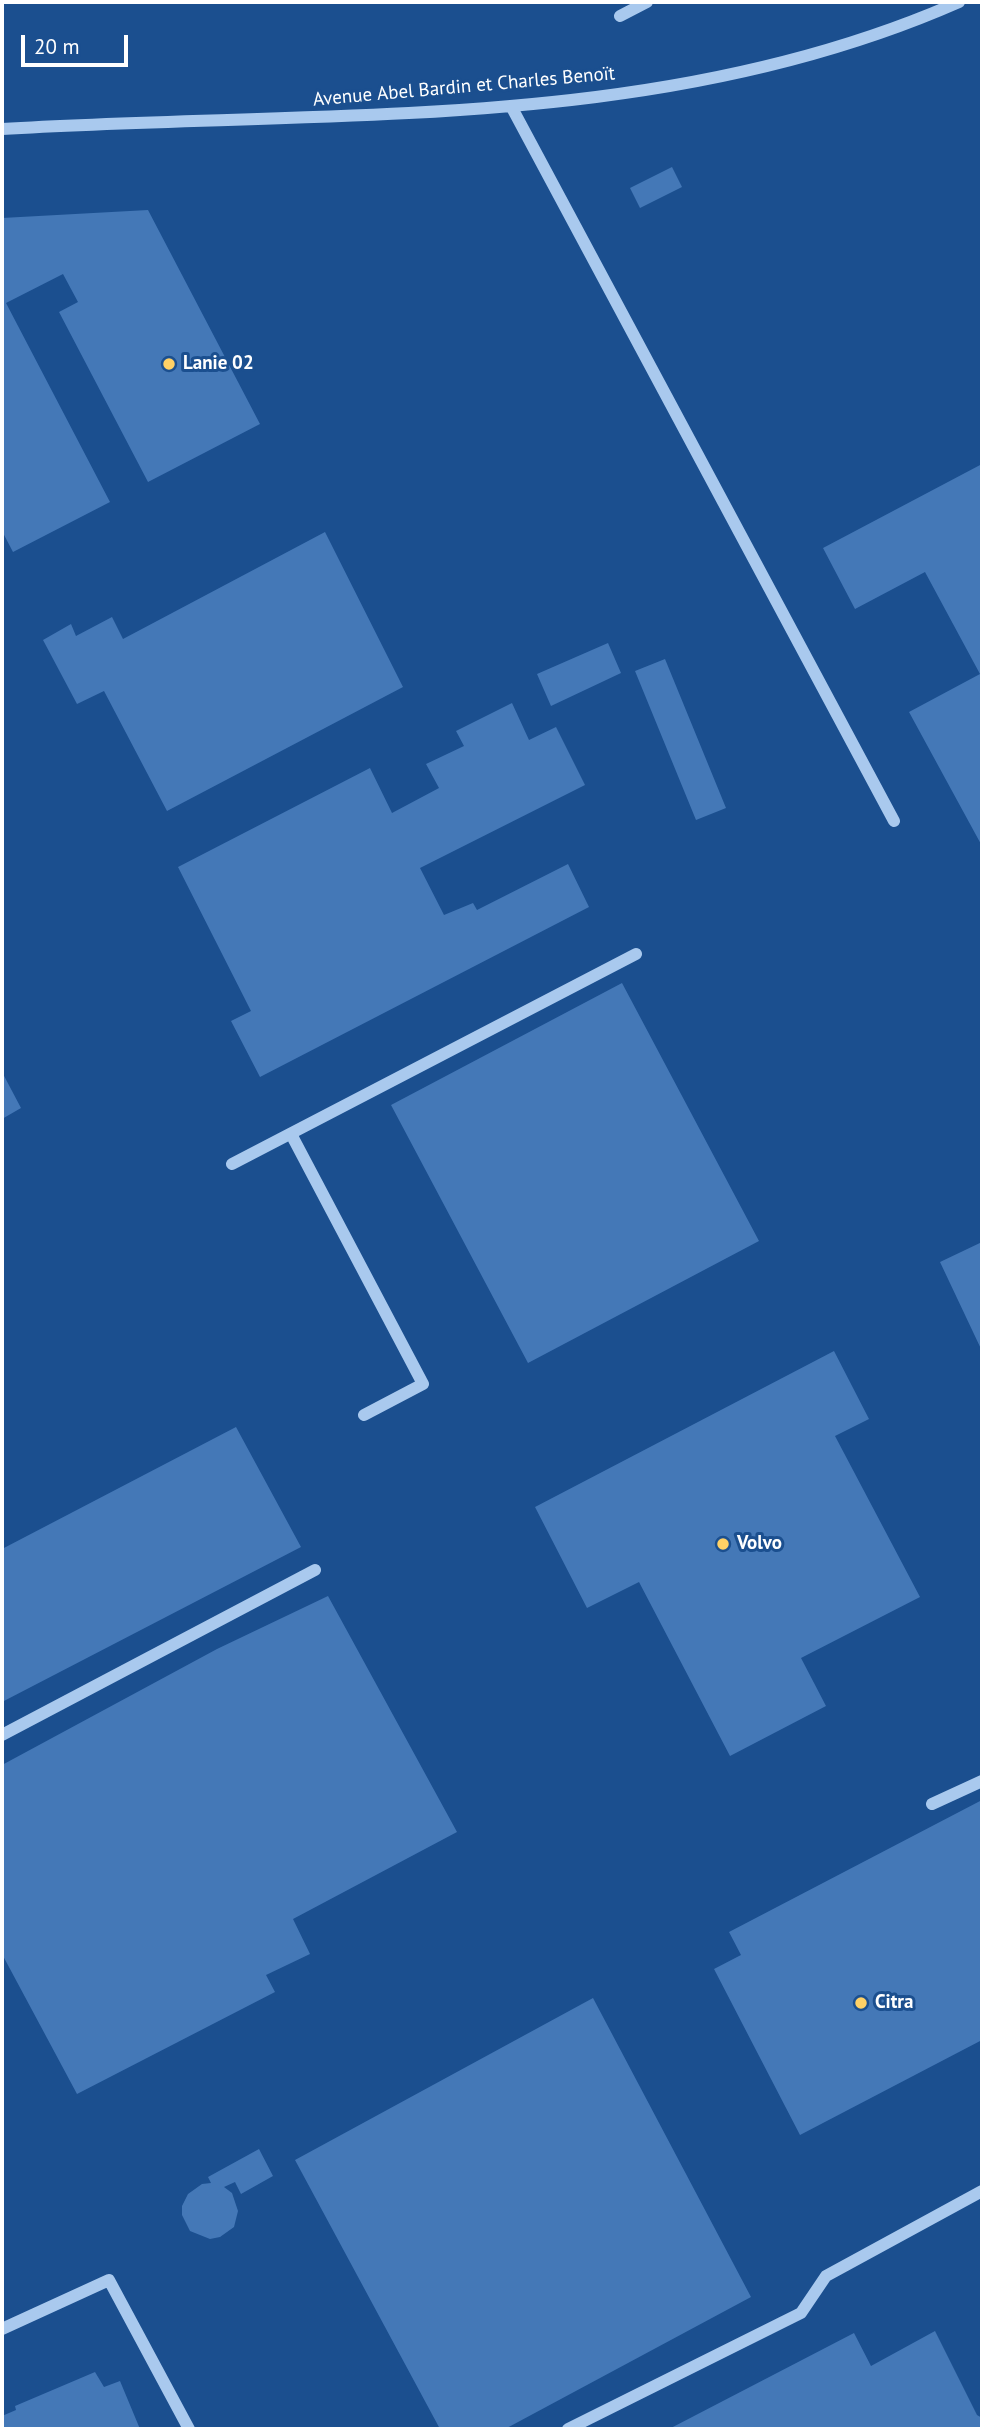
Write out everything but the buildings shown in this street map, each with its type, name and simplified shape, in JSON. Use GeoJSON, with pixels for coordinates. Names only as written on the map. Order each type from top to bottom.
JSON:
{"type":"FeatureCollection","features":[{"type":"Feature","properties":{"kind":"street"},"geometry":{"type":"LineString","coordinates":[[620,16],[647,2]]}},
{"type":"Feature","properties":{"kind":"street","name":"Avenue Abel Bardin et Charles Benoït"},"geometry":{"type":"LineString","coordinates":[[2,129],[381,116],[574,101],[705,80],[823,50],[959,2]]}},
{"type":"Feature","properties":{"kind":"street"},"geometry":{"type":"LineString","coordinates":[[511,106],[894,821]]}},
{"type":"Feature","properties":{"kind":"street"},"geometry":{"type":"LineString","coordinates":[[232,1164],[636,954]]}},
{"type":"Feature","properties":{"kind":"street"},"geometry":{"type":"LineString","coordinates":[[291,1134],[423,1384],[364,1415]]}},
{"type":"Feature","properties":{"kind":"street"},"geometry":{"type":"LineString","coordinates":[[2,1735],[315,1570]]}},
{"type":"Feature","properties":{"kind":"street"},"geometry":{"type":"LineString","coordinates":[[932,1804],[982,1781]]}},
{"type":"Feature","properties":{"kind":"street"},"geometry":{"type":"LineString","coordinates":[[568,2429],[802,2313],[826,2276],[982,2191]]}},
{"type":"Feature","properties":{"kind":"street"},"geometry":{"type":"LineString","coordinates":[[2,2329],[109,2280],[189,2429]]}},
{"type":"Feature","properties":{"kind":"place","name":"Lanie 02"},"geometry":{"type":"Point","coordinates":[169,364]}},
{"type":"Feature","properties":{"kind":"place","name":"Volvo"},"geometry":{"type":"Point","coordinates":[723,1544]}},
{"type":"Feature","properties":{"kind":"place","name":"Citra"},"geometry":{"type":"Point","coordinates":[861,2003]}}]}
